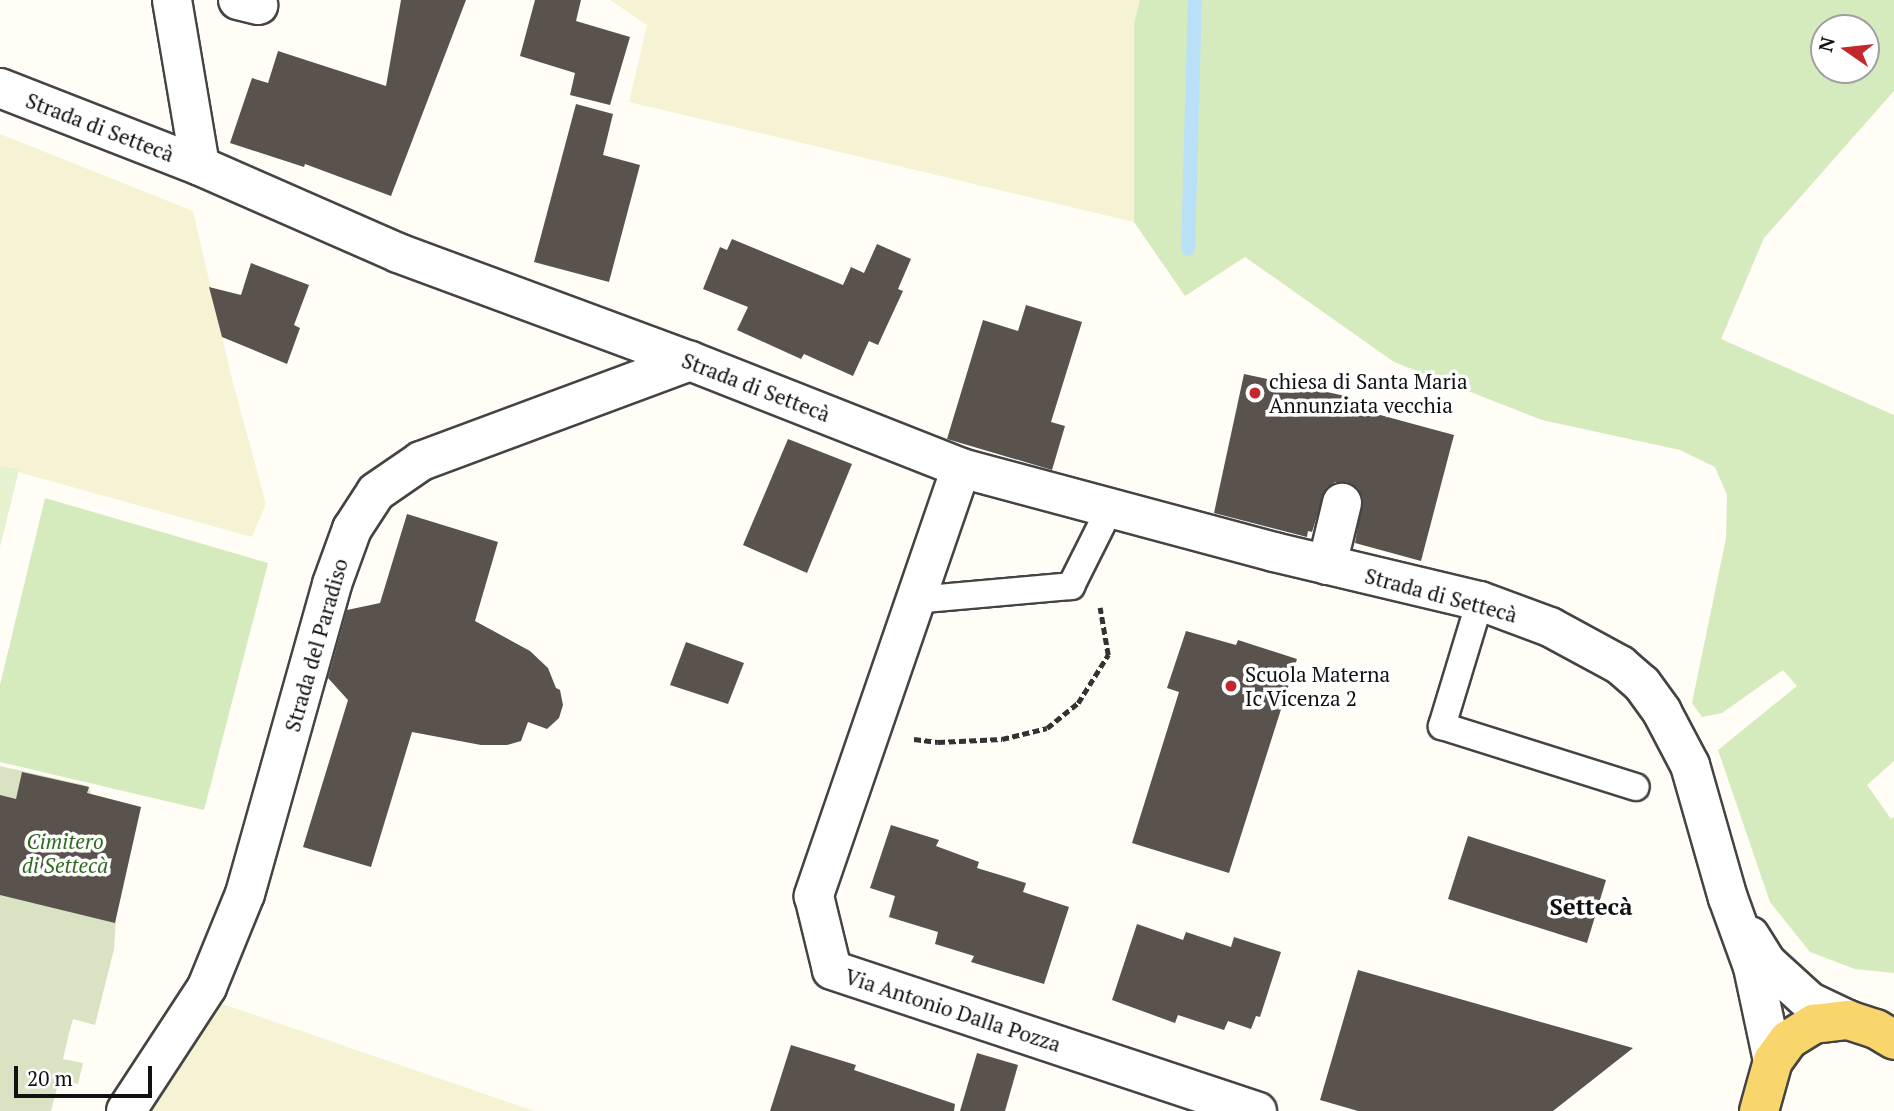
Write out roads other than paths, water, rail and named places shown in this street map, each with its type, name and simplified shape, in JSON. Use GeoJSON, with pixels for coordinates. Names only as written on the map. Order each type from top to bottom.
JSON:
{"type":"FeatureCollection","features":[{"type":"Feature","properties":{"kind":"main road"},"geometry":{"type":"LineString","coordinates":[[1759,1111],[1773,1060],[1788,1040],[1814,1024],[1876,1024]]}},
{"type":"Feature","properties":{"kind":"street","name":"Strada di Settecà"},"geometry":{"type":"LineString","coordinates":[[172,0],[200,166]]}},
{"type":"Feature","properties":{"kind":"street","name":"Strada di Settecà"},"geometry":{"type":"LineString","coordinates":[[0,88],[200,166],[398,253],[690,361],[961,468],[1327,565],[1480,601],[1550,627],[1620,665],[1642,684],[1662,712],[1690,765],[1728,898]]}},
{"type":"Feature","properties":{"kind":"street","name":"Strada del Paradiso"},"geometry":{"type":"LineString","coordinates":[[126,1111],[207,987],[245,894],[332,584],[352,529],[376,492],[421,461],[690,361]]}},
{"type":"Feature","properties":{"kind":"street","name":"Via Antonio Dalla Pozza"},"geometry":{"type":"LineString","coordinates":[[961,468],[814,896],[832,970],[1257,1111]]}},
{"type":"Feature","properties":{"kind":"street"},"geometry":{"type":"LineString","coordinates":[[1327,565],[1342,503]]}},
{"type":"Feature","properties":{"kind":"street"},"geometry":{"type":"LineString","coordinates":[[1728,898],[1766,962],[1810,1002],[1876,1024]]}},
{"type":"Feature","properties":{"kind":"street"},"geometry":{"type":"LineString","coordinates":[[1728,898],[1752,967],[1773,1060]]}},
{"type":"Feature","properties":{"kind":"lane"},"geometry":{"type":"LineString","coordinates":[[915,600],[1071,586],[1110,508]]}},
{"type":"Feature","properties":{"kind":"lane"},"geometry":{"type":"LineString","coordinates":[[1480,601],[1442,726],[1636,787]]}},
{"type":"Feature","properties":{"kind":"waterway"},"geometry":{"type":"LineString","coordinates":[[1188,249],[1195,0]]}},
{"type":"Feature","properties":{"kind":"place","name":"chiesa di Santa Maria Annunziata vecchia"},"geometry":{"type":"Point","coordinates":[1255,393]}},
{"type":"Feature","properties":{"kind":"place","name":"Scuola Materna Ic Vicenza 2"},"geometry":{"type":"Point","coordinates":[1231,686]}},
{"type":"Feature","properties":{"kind":"district","name":"Settecà"},"geometry":{"type":"Point","coordinates":[1591,907]}},
{"type":"Feature","properties":{"kind":"park label","name":"Cimitero di Settecà"},"geometry":{"type":"Point","coordinates":[65,853]}}]}
